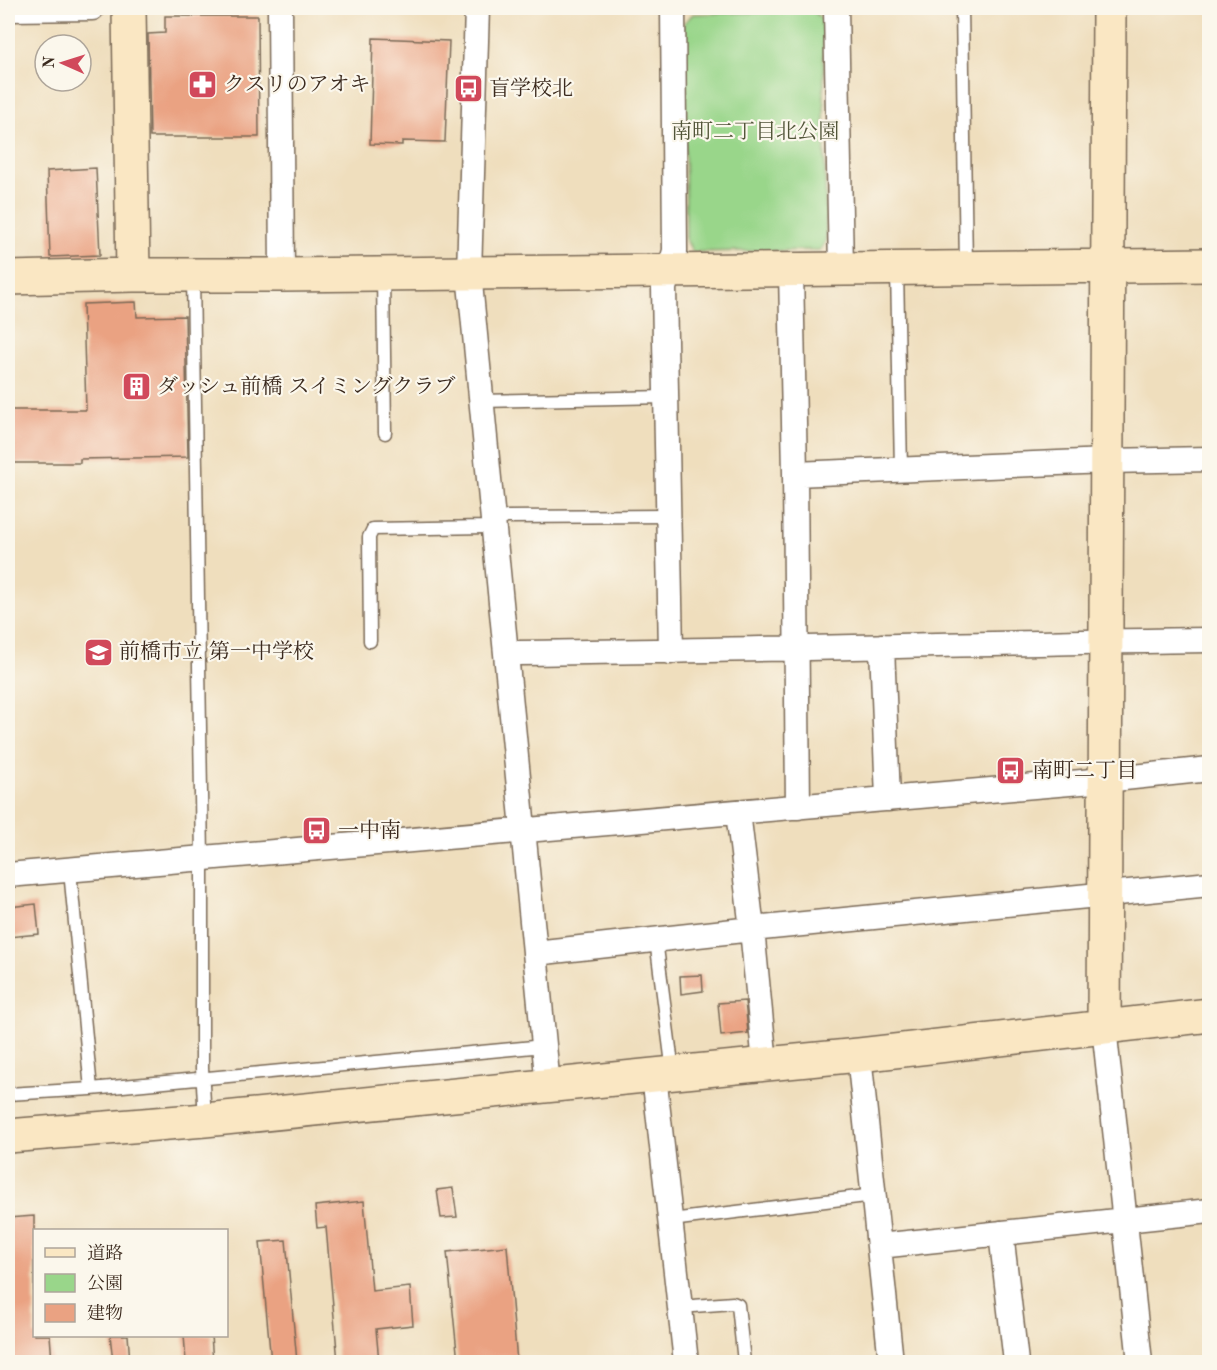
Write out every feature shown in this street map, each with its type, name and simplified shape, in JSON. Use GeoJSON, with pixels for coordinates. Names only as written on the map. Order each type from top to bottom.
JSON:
{"type":"FeatureCollection","features":[{"type":"Feature","properties":{"kind":"street"},"geometry":{"type":"LineString","coordinates":[[8,9],[92,8]]}},
{"type":"Feature","properties":{"kind":"street"},"geometry":{"type":"LineString","coordinates":[[129,8],[133,275]]}},
{"type":"Feature","properties":{"kind":"street"},"geometry":{"type":"LineString","coordinates":[[280,8],[282,275]]}},
{"type":"Feature","properties":{"kind":"street"},"geometry":{"type":"LineString","coordinates":[[477,8],[469,273],[548,1086]]}},
{"type":"Feature","properties":{"kind":"street"},"geometry":{"type":"LineString","coordinates":[[671,652],[664,288],[675,251],[673,8]]}},
{"type":"Feature","properties":{"kind":"street"},"geometry":{"type":"LineString","coordinates":[[836,8],[841,269]]}},
{"type":"Feature","properties":{"kind":"street"},"geometry":{"type":"LineString","coordinates":[[1109,8],[1104,1027],[1140,1362]]}},
{"type":"Feature","properties":{"kind":"street"},"geometry":{"type":"LineString","coordinates":[[8,278],[1209,265]]}},
{"type":"Feature","properties":{"kind":"street"},"geometry":{"type":"LineString","coordinates":[[791,270],[798,807]]}},
{"type":"Feature","properties":{"kind":"street"},"geometry":{"type":"LineString","coordinates":[[795,474],[1209,459]]}},
{"type":"Feature","properties":{"kind":"street"},"geometry":{"type":"LineString","coordinates":[[506,653],[671,652],[1209,640]]}},
{"type":"Feature","properties":{"kind":"street"},"geometry":{"type":"LineString","coordinates":[[882,646],[888,799]]}},
{"type":"Feature","properties":{"kind":"street"},"geometry":{"type":"LineString","coordinates":[[8,875],[1105,780],[1209,769]]}},
{"type":"Feature","properties":{"kind":"street"},"geometry":{"type":"LineString","coordinates":[[738,812],[765,1064]]}},
{"type":"Feature","properties":{"kind":"street"},"geometry":{"type":"LineString","coordinates":[[535,953],[752,928],[1209,884]]}},
{"type":"Feature","properties":{"kind":"street"},"geometry":{"type":"LineString","coordinates":[[8,1136],[205,1120],[859,1055],[1209,1015]]}},
{"type":"Feature","properties":{"kind":"street"},"geometry":{"type":"LineString","coordinates":[[859,1055],[891,1362]]}},
{"type":"Feature","properties":{"kind":"street"},"geometry":{"type":"LineString","coordinates":[[663,1074],[670,1220],[686,1362]]}},
{"type":"Feature","properties":{"kind":"street"},"geometry":{"type":"LineString","coordinates":[[879,1246],[1209,1211]]}},
{"type":"Feature","properties":{"kind":"street"},"geometry":{"type":"LineString","coordinates":[[1001,1233],[1016,1362]]}},
{"type":"Feature","properties":{"kind":"lane"},"geometry":{"type":"LineString","coordinates":[[962,8],[966,268]]}},
{"type":"Feature","properties":{"kind":"lane"},"geometry":{"type":"LineString","coordinates":[[897,268],[901,470]]}},
{"type":"Feature","properties":{"kind":"lane"},"geometry":{"type":"LineString","coordinates":[[383,274],[385,433]]}},
{"type":"Feature","properties":{"kind":"lane"},"geometry":{"type":"LineString","coordinates":[[193,276],[202,859],[202,1078],[205,1120]]}},
{"type":"Feature","properties":{"kind":"lane"},"geometry":{"type":"LineString","coordinates":[[481,401],[666,397]]}},
{"type":"Feature","properties":{"kind":"lane"},"geometry":{"type":"LineString","coordinates":[[370,641],[369,537],[373,529],[486,527],[493,521],[507,517],[668,516]]}},
{"type":"Feature","properties":{"kind":"lane"},"geometry":{"type":"LineString","coordinates":[[70,870],[91,1089]]}},
{"type":"Feature","properties":{"kind":"lane"},"geometry":{"type":"LineString","coordinates":[[656,940],[663,1074]]}},
{"type":"Feature","properties":{"kind":"lane"},"geometry":{"type":"LineString","coordinates":[[8,1094],[91,1089],[544,1046]]}},
{"type":"Feature","properties":{"kind":"lane"},"geometry":{"type":"LineString","coordinates":[[670,1220],[874,1195]]}},
{"type":"Feature","properties":{"kind":"lane"},"geometry":{"type":"LineString","coordinates":[[680,1307],[733,1303],[738,1305],[744,1362]]}},
{"type":"Feature","properties":{"kind":"green space","name":"南町二丁目北公園"},"geometry":{"type":"Polygon","coordinates":[[[813,11],[823,20],[826,241],[820,250],[693,252],[686,240],[684,23],[693,14],[813,11]]]}},
{"type":"Feature","properties":{"kind":"building","name":"クスリのアオキ"},"geometry":{"type":"Polygon","coordinates":[[[165,16],[258,16],[259,137],[150,137],[148,34],[165,33],[165,16]]]}},
{"type":"Feature","properties":{"kind":"building"},"geometry":{"type":"Polygon","coordinates":[[[373,38],[449,41],[445,142],[402,141],[402,145],[370,144],[373,38]]]}},
{"type":"Feature","properties":{"kind":"building"},"geometry":{"type":"Polygon","coordinates":[[[96,168],[100,255],[50,257],[47,171],[96,168]]]}},
{"type":"Feature","properties":{"kind":"building","name":"ダッシュ前橋 スイミングクラブ"},"geometry":{"type":"Polygon","coordinates":[[[136,302],[137,317],[185,316],[188,457],[80,459],[80,463],[8,463],[8,410],[86,410],[83,304],[136,302]]]}},
{"type":"Feature","properties":{"kind":"building"},"geometry":{"type":"Polygon","coordinates":[[[36,904],[39,934],[8,937],[8,907],[36,904]]]}},
{"type":"Feature","properties":{"kind":"building"},"geometry":{"type":"Polygon","coordinates":[[[702,975],[703,991],[681,994],[680,976],[702,975]]]}},
{"type":"Feature","properties":{"kind":"building"},"geometry":{"type":"Polygon","coordinates":[[[745,1001],[748,1033],[721,1036],[718,1003],[745,1001]]]}},
{"type":"Feature","properties":{"kind":"building"},"geometry":{"type":"Polygon","coordinates":[[[453,1188],[457,1217],[441,1218],[437,1190],[453,1188]]]}},
{"type":"Feature","properties":{"kind":"building"},"geometry":{"type":"Polygon","coordinates":[[[364,1201],[372,1291],[410,1287],[413,1325],[376,1329],[379,1362],[338,1362],[326,1227],[317,1228],[315,1206],[364,1201]]]}},
{"type":"Feature","properties":{"kind":"building"},"geometry":{"type":"Polygon","coordinates":[[[34,1216],[33,1337],[50,1337],[52,1362],[8,1362],[8,1218],[34,1216]]]}},
{"type":"Feature","properties":{"kind":"building"},"geometry":{"type":"Polygon","coordinates":[[[286,1240],[297,1362],[271,1362],[260,1242],[286,1240]]]}},
{"type":"Feature","properties":{"kind":"building"},"geometry":{"type":"Polygon","coordinates":[[[507,1246],[517,1362],[458,1362],[447,1252],[507,1246]]]}},
{"type":"Feature","properties":{"kind":"building"},"geometry":{"type":"Polygon","coordinates":[[[110,1337],[128,1337],[130,1362],[113,1362],[110,1337]]]}},
{"type":"Feature","properties":{"kind":"building"},"geometry":{"type":"Polygon","coordinates":[[[184,1337],[211,1337],[213,1362],[186,1362],[184,1337]]]}},
{"type":"Feature","properties":{"kind":"place","name":"クスリのアオキ"},"geometry":{"type":"Point","coordinates":[203,85]}},
{"type":"Feature","properties":{"kind":"place","name":"盲学校北"},"geometry":{"type":"Point","coordinates":[468,89]}},
{"type":"Feature","properties":{"kind":"place","name":"ダッシュ前橋 スイミングクラブ"},"geometry":{"type":"Point","coordinates":[136,387]}},
{"type":"Feature","properties":{"kind":"place","name":"前橋市立 第一中学校"},"geometry":{"type":"Point","coordinates":[98,652]}},
{"type":"Feature","properties":{"kind":"place","name":"南町二丁目"},"geometry":{"type":"Point","coordinates":[1011,771]}},
{"type":"Feature","properties":{"kind":"place","name":"一中南"},"geometry":{"type":"Point","coordinates":[317,831]}}]}
